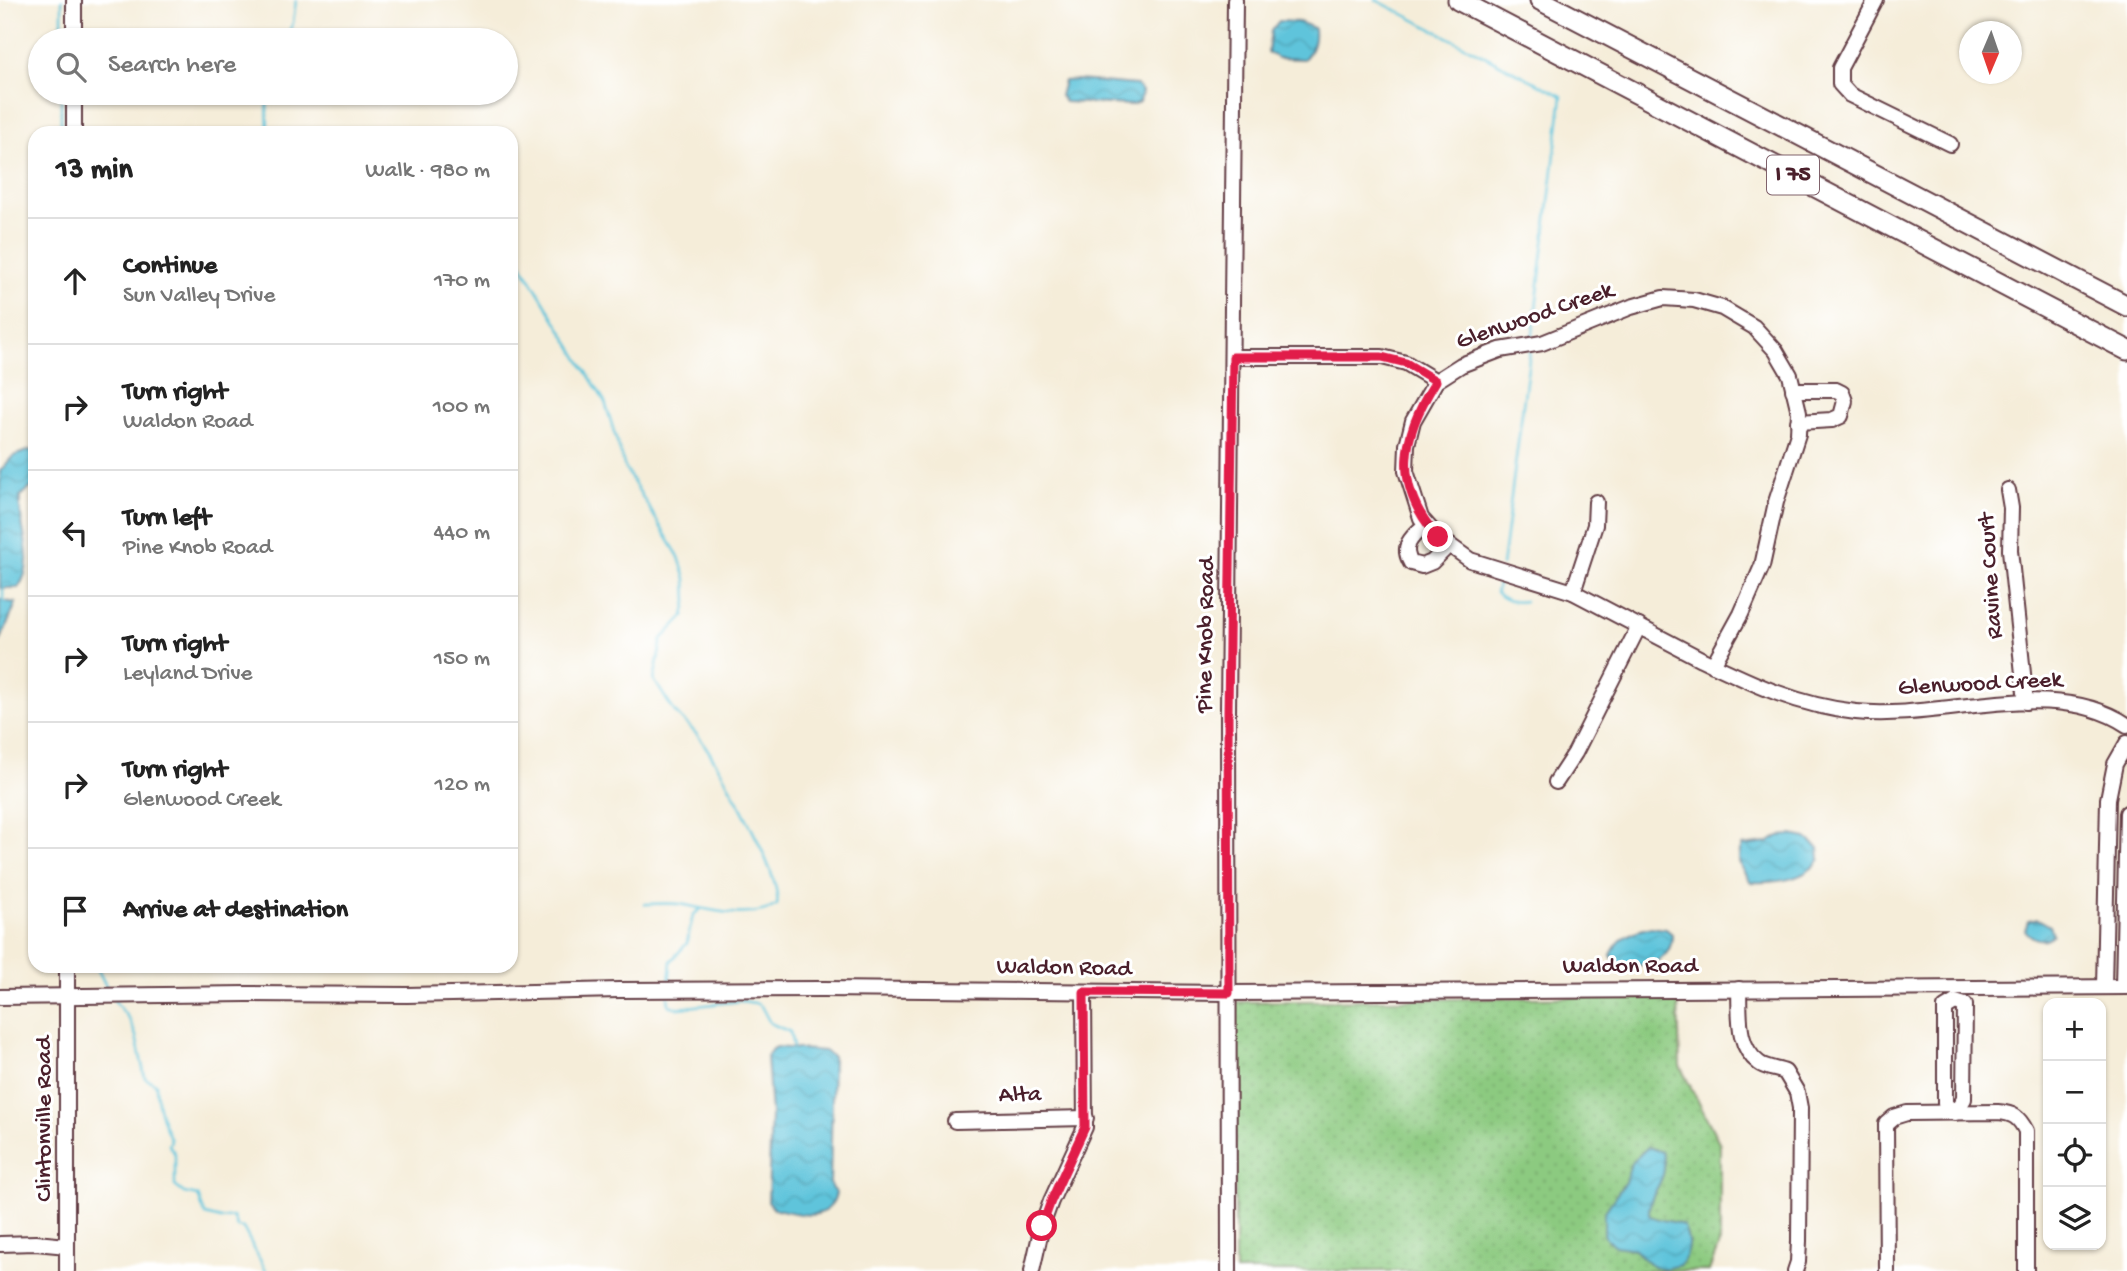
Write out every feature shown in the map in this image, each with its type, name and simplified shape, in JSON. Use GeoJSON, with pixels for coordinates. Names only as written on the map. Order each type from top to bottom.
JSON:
{"type":"FeatureCollection","features":[{"type":"Feature","properties":{"kind":"highway","name":"I 75"},"geometry":{"type":"LineString","coordinates":[[1458,0],[2127,350]]}},
{"type":"Feature","properties":{"kind":"highway","name":"I 75"},"geometry":{"type":"LineString","coordinates":[[1541,0],[2127,306]]}},
{"type":"Feature","properties":{"kind":"street"},"geometry":{"type":"LineString","coordinates":[[74,0],[74,28]]}},
{"type":"Feature","properties":{"kind":"street","name":"Pine Knob Road"},"geometry":{"type":"LineString","coordinates":[[1229,1271],[1228,712],[1236,0]]}},
{"type":"Feature","properties":{"kind":"street"},"geometry":{"type":"LineString","coordinates":[[1876,0],[1840,68],[1840,84],[1850,95],[1950,144]]}},
{"type":"Feature","properties":{"kind":"street"},"geometry":{"type":"LineString","coordinates":[[74,105],[75,126]]}},
{"type":"Feature","properties":{"kind":"street","name":"Glenwood Creek"},"geometry":{"type":"LineString","coordinates":[[1713,665],[1741,614],[1762,566],[1776,502],[1797,435],[1798,412],[1790,375],[1776,351],[1754,327],[1722,308],[1694,300],[1663,298],[1631,307],[1542,343],[1500,350],[1461,365],[1436,381],[1413,421],[1406,471],[1421,518],[1449,545],[1469,559],[1573,592],[1713,665],[1756,686],[1810,705],[1859,712],[1905,712],[2051,700],[2086,705],[2111,714],[2127,725]]}},
{"type":"Feature","properties":{"kind":"street"},"geometry":{"type":"LineString","coordinates":[[1233,357],[1382,357],[1406,363],[1436,381]]}},
{"type":"Feature","properties":{"kind":"street"},"geometry":{"type":"LineString","coordinates":[[1793,390],[1836,390],[1842,393],[1845,401],[1841,416],[1832,420],[1798,422]]}},
{"type":"Feature","properties":{"kind":"street","name":"Ravine Court"},"geometry":{"type":"LineString","coordinates":[[2008,489],[2011,508],[2010,550],[2026,702]]}},
{"type":"Feature","properties":{"kind":"street"},"geometry":{"type":"LineString","coordinates":[[1573,592],[1595,525],[1596,502]]}},
{"type":"Feature","properties":{"kind":"street"},"geometry":{"type":"LineString","coordinates":[[1426,524],[1406,545],[1406,553],[1411,563],[1422,566],[1432,562],[1449,545]]}},
{"type":"Feature","properties":{"kind":"street"},"geometry":{"type":"LineString","coordinates":[[1556,782],[1575,753],[1639,626]]}},
{"type":"Feature","properties":{"kind":"street"},"geometry":{"type":"LineString","coordinates":[[2104,987],[2108,799],[2115,764],[2127,743]]}},
{"type":"Feature","properties":{"kind":"street"},"geometry":{"type":"LineString","coordinates":[[2125,987],[2127,813]]}},
{"type":"Feature","properties":{"kind":"street"},"geometry":{"type":"LineString","coordinates":[[2106,869],[2125,870]]}},
{"type":"Feature","properties":{"kind":"street","name":"Clintonville Road"},"geometry":{"type":"LineString","coordinates":[[67,973],[67,1271]]}},
{"type":"Feature","properties":{"kind":"street"},"geometry":{"type":"LineString","coordinates":[[1955,987],[1955,1002],[1945,1008],[1945,1104],[1955,1113]]}},
{"type":"Feature","properties":{"kind":"street","name":"Waldon Road"},"geometry":{"type":"LineString","coordinates":[[0,997],[407,995],[768,989],[1229,993],[2125,987]]}},
{"type":"Feature","properties":{"kind":"street"},"geometry":{"type":"LineString","coordinates":[[1739,989],[1745,1046],[1760,1064],[1785,1072],[1797,1092],[1800,1108],[1799,1241],[1795,1271]]}},
{"type":"Feature","properties":{"kind":"street"},"geometry":{"type":"LineString","coordinates":[[1032,1271],[1042,1226],[1051,1201],[1085,1127],[1084,992]]}},
{"type":"Feature","properties":{"kind":"street"},"geometry":{"type":"LineString","coordinates":[[1887,1271],[1886,1124],[1906,1113],[2012,1113],[2021,1121],[2026,1131],[2026,1271]]}},
{"type":"Feature","properties":{"kind":"street","name":"Alta"},"geometry":{"type":"LineString","coordinates":[[955,1121],[1086,1118]]}},
{"type":"Feature","properties":{"kind":"street"},"geometry":{"type":"LineString","coordinates":[[0,1244],[68,1245]]}},
{"type":"Feature","properties":{"kind":"green space"},"geometry":{"type":"Polygon","coordinates":[[[1678,996],[1680,1066],[1720,1144],[1720,1242],[1709,1271],[1235,1271],[1235,1002],[1678,996]]]}},
{"type":"Feature","properties":{"kind":"water"},"geometry":{"type":"Polygon","coordinates":[[[1279,21],[1299,22],[1314,28],[1313,45],[1304,59],[1277,58],[1268,52],[1271,31],[1279,21]]]}},
{"type":"Feature","properties":{"kind":"water"},"geometry":{"type":"Polygon","coordinates":[[[1064,81],[1136,85],[1142,91],[1140,102],[1132,105],[1065,102],[1060,96],[1064,81]]]}},
{"type":"Feature","properties":{"kind":"water"},"geometry":{"type":"Polygon","coordinates":[[[28,451],[28,490],[20,496],[27,566],[18,588],[0,588],[0,471],[13,456],[28,451]]]}},
{"type":"Feature","properties":{"kind":"water"},"geometry":{"type":"Polygon","coordinates":[[[0,600],[16,603],[0,642],[0,600]]]}},
{"type":"Feature","properties":{"kind":"water"},"geometry":{"type":"Polygon","coordinates":[[[1779,836],[1806,838],[1819,848],[1820,859],[1806,872],[1789,879],[1751,882],[1740,865],[1742,846],[1768,843],[1779,836]]]}},
{"type":"Feature","properties":{"kind":"water"},"geometry":{"type":"Polygon","coordinates":[[[2038,919],[2050,926],[2053,934],[2050,937],[2038,939],[2025,930],[2028,921],[2038,919]]]}},
{"type":"Feature","properties":{"kind":"water"},"geometry":{"type":"Polygon","coordinates":[[[1651,927],[1666,929],[1672,934],[1671,944],[1662,958],[1647,964],[1619,965],[1611,956],[1617,944],[1632,933],[1651,927]]]}},
{"type":"Feature","properties":{"kind":"water"},"geometry":{"type":"Polygon","coordinates":[[[776,1047],[824,1051],[833,1057],[830,1184],[836,1193],[832,1203],[819,1213],[792,1213],[773,1208],[768,1202],[771,1114],[767,1056],[776,1047]]]}},
{"type":"Feature","properties":{"kind":"water"},"geometry":{"type":"Polygon","coordinates":[[[1648,1147],[1662,1152],[1664,1162],[1662,1178],[1649,1207],[1649,1215],[1684,1226],[1688,1242],[1686,1255],[1680,1265],[1664,1269],[1653,1267],[1634,1249],[1615,1246],[1604,1234],[1604,1213],[1625,1182],[1631,1163],[1648,1147]]]}},
{"type":"Feature","properties":{"kind":"waterway"},"geometry":{"type":"LineString","coordinates":[[62,0],[62,28]]}},
{"type":"Feature","properties":{"kind":"waterway"},"geometry":{"type":"LineString","coordinates":[[291,28],[296,0]]}},
{"type":"Feature","properties":{"kind":"waterway"},"geometry":{"type":"LineString","coordinates":[[1376,0],[1562,96],[1532,341]]}},
{"type":"Feature","properties":{"kind":"waterway"},"geometry":{"type":"LineString","coordinates":[[61,105],[61,126]]}},
{"type":"Feature","properties":{"kind":"waterway"},"geometry":{"type":"LineString","coordinates":[[267,105],[268,126]]}},
{"type":"Feature","properties":{"kind":"waterway"},"geometry":{"type":"LineString","coordinates":[[518,259],[605,402],[625,468],[679,557],[686,579],[687,602],[684,616],[662,639],[654,680],[675,712],[701,739],[737,799],[771,872],[777,905],[754,913],[741,913],[679,904],[645,904]]}},
{"type":"Feature","properties":{"kind":"waterway"},"geometry":{"type":"LineString","coordinates":[[1502,566],[1530,351]]}},
{"type":"Feature","properties":{"kind":"waterway"},"geometry":{"type":"LineString","coordinates":[[1500,576],[1496,592],[1509,601],[1525,601]]}},
{"type":"Feature","properties":{"kind":"waterway"},"geometry":{"type":"LineString","coordinates":[[3,586],[3,600]]}},
{"type":"Feature","properties":{"kind":"waterway"},"geometry":{"type":"LineString","coordinates":[[669,986],[671,961],[687,943],[693,915],[701,909]]}},
{"type":"Feature","properties":{"kind":"waterway"},"geometry":{"type":"LineString","coordinates":[[100,973],[109,992]]}},
{"type":"Feature","properties":{"kind":"waterway"},"geometry":{"type":"LineString","coordinates":[[668,996],[669,1005],[678,1008],[742,1001],[755,1003],[761,1006],[770,1023],[790,1032],[793,1047]]}},
{"type":"Feature","properties":{"kind":"waterway"},"geometry":{"type":"LineString","coordinates":[[114,1000],[129,1019],[136,1036],[145,1078],[156,1084],[160,1112],[171,1140],[169,1145],[175,1154],[175,1186],[184,1193],[198,1196],[205,1215],[221,1219],[233,1217],[237,1227],[243,1228],[266,1271]]}},
{"type":"Feature","properties":{"kind":"route"},"geometry":{"type":"LineString","coordinates":[[1042,1226],[1085,1127],[1084,992],[1229,993],[1228,712],[1233,357],[1382,357],[1406,363],[1436,381],[1413,421],[1406,471],[1421,518],[1438,537]]}}]}
